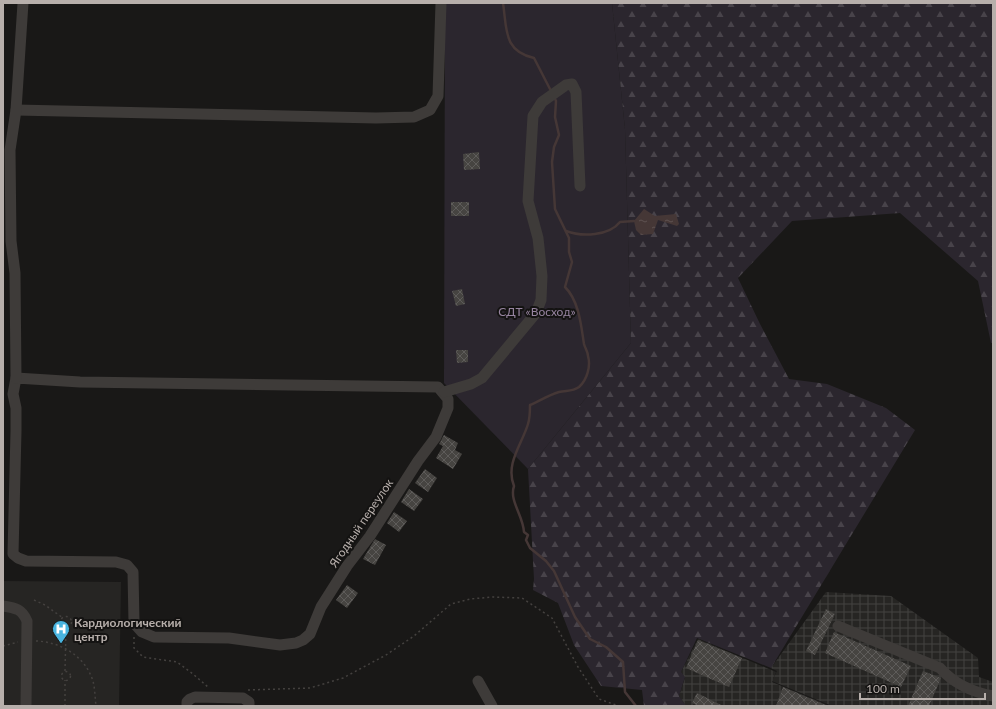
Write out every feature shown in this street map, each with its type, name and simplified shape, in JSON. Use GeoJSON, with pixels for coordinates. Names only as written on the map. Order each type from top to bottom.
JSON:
{"type":"FeatureCollection","features":[{"type":"Feature","properties":{"kind":"street"},"geometry":{"type":"LineString","coordinates":[[23,3],[16,110],[10,150],[11,241],[15,273],[16,378],[8,394],[16,408],[13,554],[18,558],[26,560],[116,562],[127,565],[133,572],[134,623]]}},
{"type":"Feature","properties":{"kind":"street"},"geometry":{"type":"LineString","coordinates":[[16,110],[368,118],[414,117],[430,110],[438,96],[442,3]]}},
{"type":"Feature","properties":{"kind":"street"},"geometry":{"type":"LineString","coordinates":[[16,378],[80,382],[438,387],[444,392],[471,384],[482,378],[536,313],[541,300],[542,276],[538,238],[528,201],[533,116],[542,102],[566,85],[572,84],[576,92],[580,186]]}},
{"type":"Feature","properties":{"kind":"street","name":"Ягодный переулок"},"geometry":{"type":"LineString","coordinates":[[134,623],[142,632],[154,637],[229,638],[280,645],[296,643],[303,640],[310,634],[321,607],[347,566],[370,536],[418,460],[436,437],[448,408],[448,399],[444,392]]}},
{"type":"Feature","properties":{"kind":"street"},"geometry":{"type":"LineString","coordinates":[[3,606],[18,608],[24,614],[27,621],[26,706]]}},
{"type":"Feature","properties":{"kind":"street"},"geometry":{"type":"LineString","coordinates":[[838,626],[940,668],[949,678],[976,692],[993,696]]}},
{"type":"Feature","properties":{"kind":"street"},"geometry":{"type":"LineString","coordinates":[[478,681],[492,706]]}},
{"type":"Feature","properties":{"kind":"street"},"geometry":{"type":"LineString","coordinates":[[187,704],[190,699],[195,698],[243,698],[249,702],[249,706]]}},
{"type":"Feature","properties":{"kind":"path"},"geometry":{"type":"LineString","coordinates":[[242,690],[310,688],[343,678],[386,655],[414,636],[451,604],[470,599],[501,597],[522,598],[552,618],[578,667],[599,699],[619,706]]}},
{"type":"Feature","properties":{"kind":"path"},"geometry":{"type":"LineString","coordinates":[[34,600],[63,618],[68,617],[71,620],[70,625],[66,627]]}},
{"type":"Feature","properties":{"kind":"path"},"geometry":{"type":"LineString","coordinates":[[63,618],[61,624],[66,627]]}},
{"type":"Feature","properties":{"kind":"path"},"geometry":{"type":"LineString","coordinates":[[134,623],[134,648],[143,657],[177,662],[210,688]]}},
{"type":"Feature","properties":{"kind":"path"},"geometry":{"type":"LineString","coordinates":[[65,706],[66,680],[70,676],[66,671],[66,627]]}},
{"type":"Feature","properties":{"kind":"path"},"geometry":{"type":"LineString","coordinates":[[3,646],[27,641],[39,641],[66,648],[71,651],[86,666],[93,682],[96,706]]}},
{"type":"Feature","properties":{"kind":"path"},"geometry":{"type":"LineString","coordinates":[[66,671],[61,675],[66,680]]}},
{"type":"Feature","properties":{"kind":"shaded area","name":"Кардиологический центр"},"geometry":{"type":"Polygon","coordinates":[[[3,581],[121,582],[119,706],[3,706],[3,581]]]}},
{"type":"Feature","properties":{"kind":"shaded area"},"geometry":{"type":"Polygon","coordinates":[[[826,592],[891,596],[978,658],[979,677],[993,682],[993,706],[832,706],[772,681],[777,671],[771,668],[826,592]]]}},
{"type":"Feature","properties":{"kind":"shaded area"},"geometry":{"type":"Polygon","coordinates":[[[698,639],[776,672],[772,682],[830,706],[686,706],[679,696],[685,678],[681,672],[698,639]]]}},
{"type":"Feature","properties":{"kind":"green space","name":"СДТ «Восход»"},"geometry":{"type":"Polygon","coordinates":[[[445,3],[612,3],[625,129],[631,343],[528,469],[444,383],[445,3]]]}},
{"type":"Feature","properties":{"kind":"green space"},"geometry":{"type":"Polygon","coordinates":[[[612,3],[993,3],[993,343],[991,343],[978,281],[900,213],[792,221],[738,278],[789,379],[827,384],[886,408],[915,430],[771,668],[697,638],[681,672],[685,677],[679,696],[686,706],[644,706],[642,690],[601,686],[574,645],[558,603],[533,590],[534,579],[528,469],[631,343],[625,129],[612,3]]]}},
{"type":"Feature","properties":{"kind":"water"},"geometry":{"type":"Polygon","coordinates":[[[644,209],[655,216],[676,214],[679,224],[677,226],[658,220],[653,234],[641,235],[636,230],[634,221],[644,209]]]}},
{"type":"Feature","properties":{"kind":"building"},"geometry":{"type":"Polygon","coordinates":[[[479,152],[480,169],[464,170],[463,154],[479,152]]]}},
{"type":"Feature","properties":{"kind":"building"},"geometry":{"type":"Polygon","coordinates":[[[451,202],[469,202],[469,216],[451,216],[451,202]]]}},
{"type":"Feature","properties":{"kind":"building"},"geometry":{"type":"Polygon","coordinates":[[[462,289],[465,304],[456,306],[452,291],[462,289]]]}},
{"type":"Feature","properties":{"kind":"building"},"geometry":{"type":"Polygon","coordinates":[[[456,350],[468,350],[468,362],[457,363],[456,350]]]}},
{"type":"Feature","properties":{"kind":"building"},"geometry":{"type":"Polygon","coordinates":[[[444,435],[458,443],[455,450],[462,454],[453,469],[436,458],[443,446],[439,444],[444,435]]]}},
{"type":"Feature","properties":{"kind":"building"},"geometry":{"type":"Polygon","coordinates":[[[425,469],[437,478],[428,492],[415,483],[425,469]]]}},
{"type":"Feature","properties":{"kind":"building"},"geometry":{"type":"Polygon","coordinates":[[[409,489],[423,499],[414,511],[401,502],[409,489]]]}},
{"type":"Feature","properties":{"kind":"building"},"geometry":{"type":"Polygon","coordinates":[[[394,512],[407,521],[399,532],[387,523],[394,512]]]}},
{"type":"Feature","properties":{"kind":"building"},"geometry":{"type":"Polygon","coordinates":[[[375,539],[386,545],[375,565],[363,559],[375,539]]]}},
{"type":"Feature","properties":{"kind":"building"},"geometry":{"type":"Polygon","coordinates":[[[347,585],[358,593],[347,608],[336,600],[347,585]]]}},
{"type":"Feature","properties":{"kind":"building"},"geometry":{"type":"Polygon","coordinates":[[[826,609],[835,614],[815,655],[806,651],[826,609]]]}},
{"type":"Feature","properties":{"kind":"building"},"geometry":{"type":"Polygon","coordinates":[[[834,632],[911,666],[901,687],[825,653],[834,632]]]}},
{"type":"Feature","properties":{"kind":"building"},"geometry":{"type":"Polygon","coordinates":[[[698,640],[742,658],[729,687],[686,668],[698,640]]]}},
{"type":"Feature","properties":{"kind":"building"},"geometry":{"type":"Polygon","coordinates":[[[923,671],[941,678],[929,706],[908,706],[923,671]]]}},
{"type":"Feature","properties":{"kind":"building"},"geometry":{"type":"Polygon","coordinates":[[[783,687],[828,706],[776,706],[783,687]]]}},
{"type":"Feature","properties":{"kind":"building"},"geometry":{"type":"Polygon","coordinates":[[[697,693],[723,706],[699,706],[692,703],[697,693]]]}},
{"type":"Feature","properties":{"kind":"waterway"},"geometry":{"type":"LineString","coordinates":[[503,3],[508,38],[517,50],[524,55],[534,58],[551,91]]}},
{"type":"Feature","properties":{"kind":"waterway"},"geometry":{"type":"LineString","coordinates":[[554,97],[556,101],[555,117],[559,135],[554,147],[552,162],[555,209],[569,238],[569,252],[572,262],[565,287],[570,293],[579,314],[584,344],[588,354],[589,368],[584,381],[579,387],[574,390],[555,393],[530,405],[530,417],[528,424],[513,462],[513,497],[524,532],[528,535],[526,540],[530,548],[546,561],[554,571],[575,617],[590,639],[606,647],[623,662],[625,692],[636,706]]}},
{"type":"Feature","properties":{"kind":"waterway"},"geometry":{"type":"LineString","coordinates":[[566,231],[580,234],[602,233],[615,227],[620,222],[634,221]]}},
{"type":"Feature","properties":{"kind":"place","name":"Кардиологический центр"},"geometry":{"type":"Point","coordinates":[61,644]}}]}
